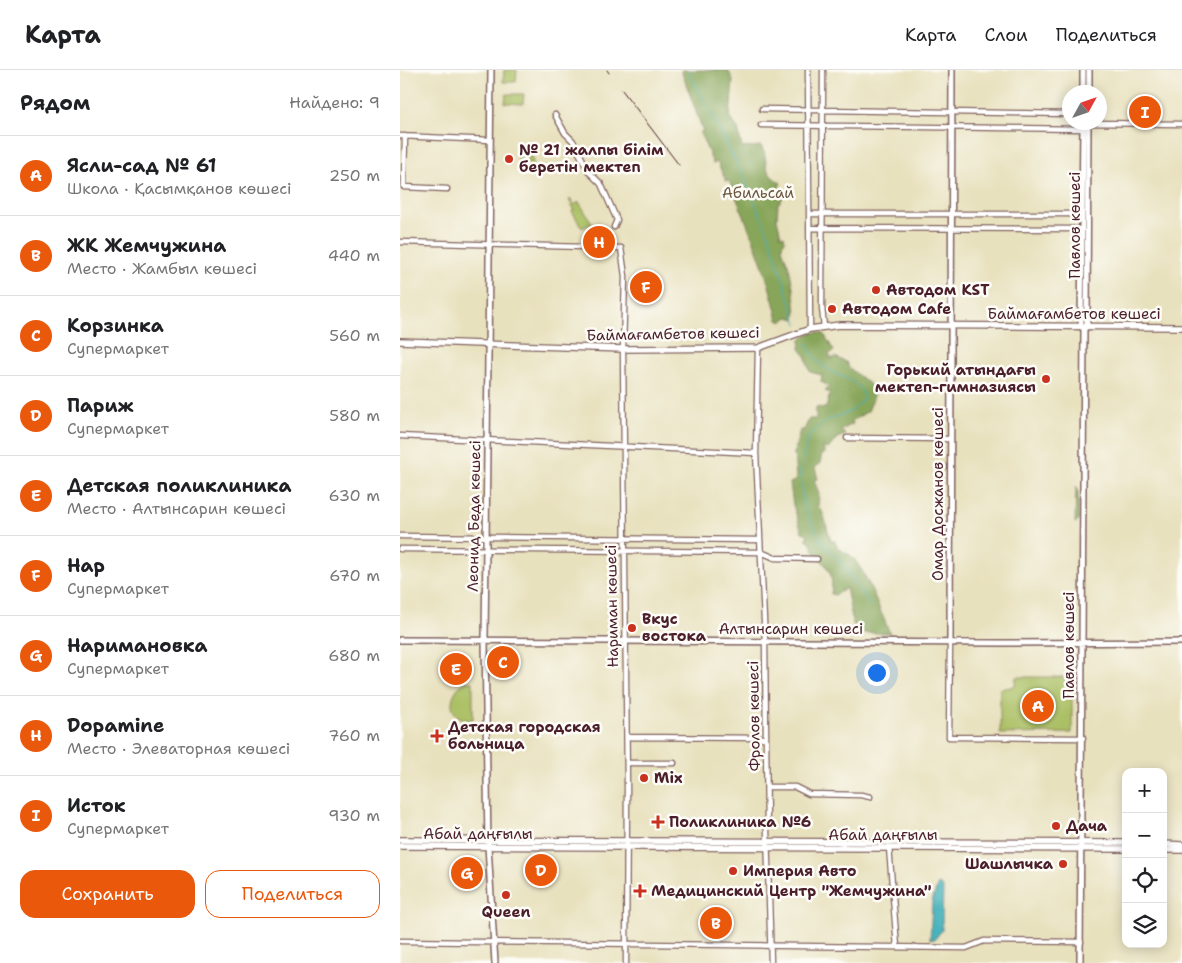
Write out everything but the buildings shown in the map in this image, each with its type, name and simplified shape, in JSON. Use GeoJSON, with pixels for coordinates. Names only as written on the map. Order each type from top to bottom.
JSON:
{"type":"FeatureCollection","features":[{"type":"Feature","properties":{"kind":"main road","name":"Баймағамбетов көшесі"},"geometry":{"type":"LineString","coordinates":[[400,342],[623,349],[758,348],[810,329],[824,327],[890,324],[1182,327]]}},
{"type":"Feature","properties":{"kind":"main road","name":"Абай даңғылы"},"geometry":{"type":"LineString","coordinates":[[400,840],[488,843],[1081,845],[1122,849]]}},
{"type":"Feature","properties":{"kind":"main road","name":"Абай даңғылы"},"geometry":{"type":"LineString","coordinates":[[400,846],[488,843]]}},
{"type":"Feature","properties":{"kind":"main road","name":"Абай даңғылы"},"geometry":{"type":"LineString","coordinates":[[768,844],[889,847],[1122,843]]}},
{"type":"Feature","properties":{"kind":"main road"},"geometry":{"type":"LineString","coordinates":[[1167,844],[1182,845]]}},
{"type":"Feature","properties":{"kind":"main road"},"geometry":{"type":"LineString","coordinates":[[1167,850],[1182,850]]}},
{"type":"Feature","properties":{"kind":"street","name":"Леонид Беда көшесі"},"geometry":{"type":"LineString","coordinates":[[491,70],[485,640],[488,843],[495,963]]}},
{"type":"Feature","properties":{"kind":"street"},"geometry":{"type":"LineString","coordinates":[[808,70],[810,329]]}},
{"type":"Feature","properties":{"kind":"street"},"geometry":{"type":"LineString","coordinates":[[823,70],[822,308],[824,327]]}},
{"type":"Feature","properties":{"kind":"street","name":"Омар Досжанов көшесі"},"geometry":{"type":"LineString","coordinates":[[952,70],[949,737],[1083,738]]}},
{"type":"Feature","properties":{"kind":"street"},"geometry":{"type":"LineString","coordinates":[[1083,70],[1083,85]]}},
{"type":"Feature","properties":{"kind":"street"},"geometry":{"type":"LineString","coordinates":[[1089,70],[1089,85]]}},
{"type":"Feature","properties":{"kind":"street"},"geometry":{"type":"LineString","coordinates":[[762,109],[1062,114]]}},
{"type":"Feature","properties":{"kind":"street"},"geometry":{"type":"LineString","coordinates":[[556,115],[589,172],[601,184],[617,220],[614,227]]}},
{"type":"Feature","properties":{"kind":"street"},"geometry":{"type":"LineString","coordinates":[[1107,123],[1182,124]]}},
{"type":"Feature","properties":{"kind":"street"},"geometry":{"type":"LineString","coordinates":[[761,125],[1062,129]]}},
{"type":"Feature","properties":{"kind":"street","name":"Павлов көшесі"},"geometry":{"type":"LineString","coordinates":[[1083,130],[1082,230],[1084,327]]}},
{"type":"Feature","properties":{"kind":"street","name":"Павлов көшесі"},"geometry":{"type":"LineString","coordinates":[[1080,963],[1083,738],[1081,642],[1087,130]]}},
{"type":"Feature","properties":{"kind":"street"},"geometry":{"type":"LineString","coordinates":[[447,188],[404,187],[402,136],[490,140]]}},
{"type":"Feature","properties":{"kind":"street"},"geometry":{"type":"LineString","coordinates":[[809,214],[1082,214]]}},
{"type":"Feature","properties":{"kind":"street"},"geometry":{"type":"LineString","coordinates":[[809,228],[1082,230]]}},
{"type":"Feature","properties":{"kind":"street"},"geometry":{"type":"LineString","coordinates":[[400,242],[489,245]]}},
{"type":"Feature","properties":{"kind":"street","name":"Нариман көшесі"},"geometry":{"type":"LineString","coordinates":[[489,245],[621,248],[625,276],[623,447],[628,844],[626,963]]}},
{"type":"Feature","properties":{"kind":"street","name":"Фролов көшесі"},"geometry":{"type":"LineString","coordinates":[[758,348],[756,453],[765,641],[771,963]]}},
{"type":"Feature","properties":{"kind":"street"},"geometry":{"type":"LineString","coordinates":[[400,436],[488,438],[756,453]]}},
{"type":"Feature","properties":{"kind":"street"},"geometry":{"type":"LineString","coordinates":[[847,438],[950,439]]}},
{"type":"Feature","properties":{"kind":"street"},"geometry":{"type":"LineString","coordinates":[[400,536],[760,540]]}},
{"type":"Feature","properties":{"kind":"street"},"geometry":{"type":"LineString","coordinates":[[400,549],[761,552],[775,558],[817,559]]}},
{"type":"Feature","properties":{"kind":"street","name":"Алтынсарин көшесі"},"geometry":{"type":"LineString","coordinates":[[400,640],[1182,642]]}},
{"type":"Feature","properties":{"kind":"street"},"geometry":{"type":"LineString","coordinates":[[626,737],[766,738]]}},
{"type":"Feature","properties":{"kind":"street"},"geometry":{"type":"LineString","coordinates":[[627,763],[674,763]]}},
{"type":"Feature","properties":{"kind":"street"},"geometry":{"type":"LineString","coordinates":[[768,787],[795,788],[809,794],[862,795],[870,797]]}},
{"type":"Feature","properties":{"kind":"street"},"geometry":{"type":"LineString","coordinates":[[889,847],[897,947]]}},
{"type":"Feature","properties":{"kind":"street"},"geometry":{"type":"LineString","coordinates":[[400,941],[919,948],[966,948],[984,941],[1081,942]]}},
{"type":"Feature","properties":{"kind":"green space"},"geometry":{"type":"Polygon","coordinates":[[[504,70],[517,70],[516,82],[503,82],[504,70]]]}},
{"type":"Feature","properties":{"kind":"green space","name":"Абильсай"},"geometry":{"type":"Polygon","coordinates":[[[681,70],[728,70],[733,80],[730,117],[738,129],[742,148],[761,146],[770,174],[781,183],[779,187],[783,198],[778,204],[777,219],[781,236],[784,236],[785,241],[782,248],[792,284],[796,309],[795,319],[788,317],[782,322],[778,320],[769,284],[750,232],[729,181],[726,181],[717,162],[713,164],[700,132],[703,131],[681,70]]]}},
{"type":"Feature","properties":{"kind":"green space"},"geometry":{"type":"Polygon","coordinates":[[[506,94],[524,94],[523,104],[505,103],[506,94]]]}},
{"type":"Feature","properties":{"kind":"green space"},"geometry":{"type":"Polygon","coordinates":[[[520,147],[533,147],[533,151],[520,151],[520,161],[528,161],[529,152],[532,152],[533,166],[518,165],[518,150],[520,147]]]}},
{"type":"Feature","properties":{"kind":"green space"},"geometry":{"type":"Polygon","coordinates":[[[571,199],[574,205],[579,202],[592,223],[582,228],[572,211],[574,209],[569,200],[571,199]]]}},
{"type":"Feature","properties":{"kind":"green space"},"geometry":{"type":"Polygon","coordinates":[[[817,332],[824,334],[834,351],[829,354],[831,359],[835,357],[846,362],[849,368],[873,387],[873,399],[868,411],[852,421],[853,424],[841,430],[845,435],[837,438],[828,449],[823,447],[825,454],[822,453],[820,463],[815,468],[818,479],[814,480],[819,494],[818,507],[822,511],[831,541],[835,541],[838,548],[852,556],[860,567],[870,585],[890,633],[855,633],[846,588],[835,595],[831,594],[831,576],[825,564],[813,549],[810,541],[806,539],[808,534],[802,532],[793,505],[790,483],[796,480],[794,452],[800,430],[804,430],[809,419],[816,419],[816,407],[826,408],[830,393],[825,391],[829,386],[821,382],[822,375],[810,372],[805,355],[800,349],[801,339],[808,334],[817,332]]]}},
{"type":"Feature","properties":{"kind":"green space"},"geometry":{"type":"Polygon","coordinates":[[[1076,486],[1078,488],[1079,521],[1075,523],[1076,486]]]}},
{"type":"Feature","properties":{"kind":"green space"},"geometry":{"type":"Polygon","coordinates":[[[1016,677],[1072,677],[1072,733],[1000,734],[1000,689],[1015,686],[1016,677]]]}},
{"type":"Feature","properties":{"kind":"green space"},"geometry":{"type":"Polygon","coordinates":[[[465,682],[473,682],[473,720],[458,716],[452,706],[455,693],[465,682]]]}},
{"type":"Feature","properties":{"kind":"water"},"geometry":{"type":"Polygon","coordinates":[[[938,884],[943,887],[942,930],[935,939],[930,939],[932,901],[938,884]]]}},
{"type":"Feature","properties":{"kind":"waterway","name":"Абильсай"},"geometry":{"type":"LineString","coordinates":[[688,70],[741,171],[769,235],[797,324]]}},
{"type":"Feature","properties":{"kind":"waterway","name":"Абильсай"},"geometry":{"type":"LineString","coordinates":[[807,343],[812,353],[823,366],[858,386],[864,398],[852,411],[825,421],[808,437],[800,474],[804,507],[821,541],[841,562],[870,605]]}},
{"type":"Feature","properties":{"kind":"railway"},"geometry":{"type":"LineString","coordinates":[[622,90],[679,165]]}},
{"type":"Feature","properties":{"kind":"place","name":"Исток"},"geometry":{"type":"Point","coordinates":[1145,112]}},
{"type":"Feature","properties":{"kind":"place","name":"№ 21 жалпы білім беретін мектеп"},"geometry":{"type":"Point","coordinates":[509,159]}},
{"type":"Feature","properties":{"kind":"place","name":"Dopamine"},"geometry":{"type":"Point","coordinates":[599,242]}},
{"type":"Feature","properties":{"kind":"place","name":"Нар"},"geometry":{"type":"Point","coordinates":[646,287]}},
{"type":"Feature","properties":{"kind":"place","name":"Автодом KST"},"geometry":{"type":"Point","coordinates":[876,290]}},
{"type":"Feature","properties":{"kind":"place","name":"Автодом Cafe"},"geometry":{"type":"Point","coordinates":[832,309]}},
{"type":"Feature","properties":{"kind":"place","name":"Горький атындағы мектеп-гимназиясы"},"geometry":{"type":"Point","coordinates":[1046,379]}},
{"type":"Feature","properties":{"kind":"place","name":"Вкус востока"},"geometry":{"type":"Point","coordinates":[632,628]}},
{"type":"Feature","properties":{"kind":"place","name":"Корзинка"},"geometry":{"type":"Point","coordinates":[503,662]}},
{"type":"Feature","properties":{"kind":"place","name":"Детская поликлиника"},"geometry":{"type":"Point","coordinates":[456,669]}},
{"type":"Feature","properties":{"kind":"place","name":"Ясли-сад № 61"},"geometry":{"type":"Point","coordinates":[1038,706]}},
{"type":"Feature","properties":{"kind":"place","name":"Детская городская больница"},"geometry":{"type":"Point","coordinates":[437,736]}},
{"type":"Feature","properties":{"kind":"place","name":"Mix"},"geometry":{"type":"Point","coordinates":[644,778]}},
{"type":"Feature","properties":{"kind":"place","name":"Поликлиника №6"},"geometry":{"type":"Point","coordinates":[658,822]}},
{"type":"Feature","properties":{"kind":"place","name":"Дача"},"geometry":{"type":"Point","coordinates":[1056,826]}},
{"type":"Feature","properties":{"kind":"place","name":"Шашлычка"},"geometry":{"type":"Point","coordinates":[1063,864]}},
{"type":"Feature","properties":{"kind":"place","name":"Париж"},"geometry":{"type":"Point","coordinates":[541,870]}},
{"type":"Feature","properties":{"kind":"place","name":"Империя Авто"},"geometry":{"type":"Point","coordinates":[733,871]}},
{"type":"Feature","properties":{"kind":"place","name":"Наримановка"},"geometry":{"type":"Point","coordinates":[467,873]}},
{"type":"Feature","properties":{"kind":"place","name":"Медицинский Центр \"Жемчужина\""},"geometry":{"type":"Point","coordinates":[640,891]}},
{"type":"Feature","properties":{"kind":"place","name":"Queen"},"geometry":{"type":"Point","coordinates":[506,895]}},
{"type":"Feature","properties":{"kind":"place","name":"ЖК Жемчужина"},"geometry":{"type":"Point","coordinates":[716,923]}}]}
